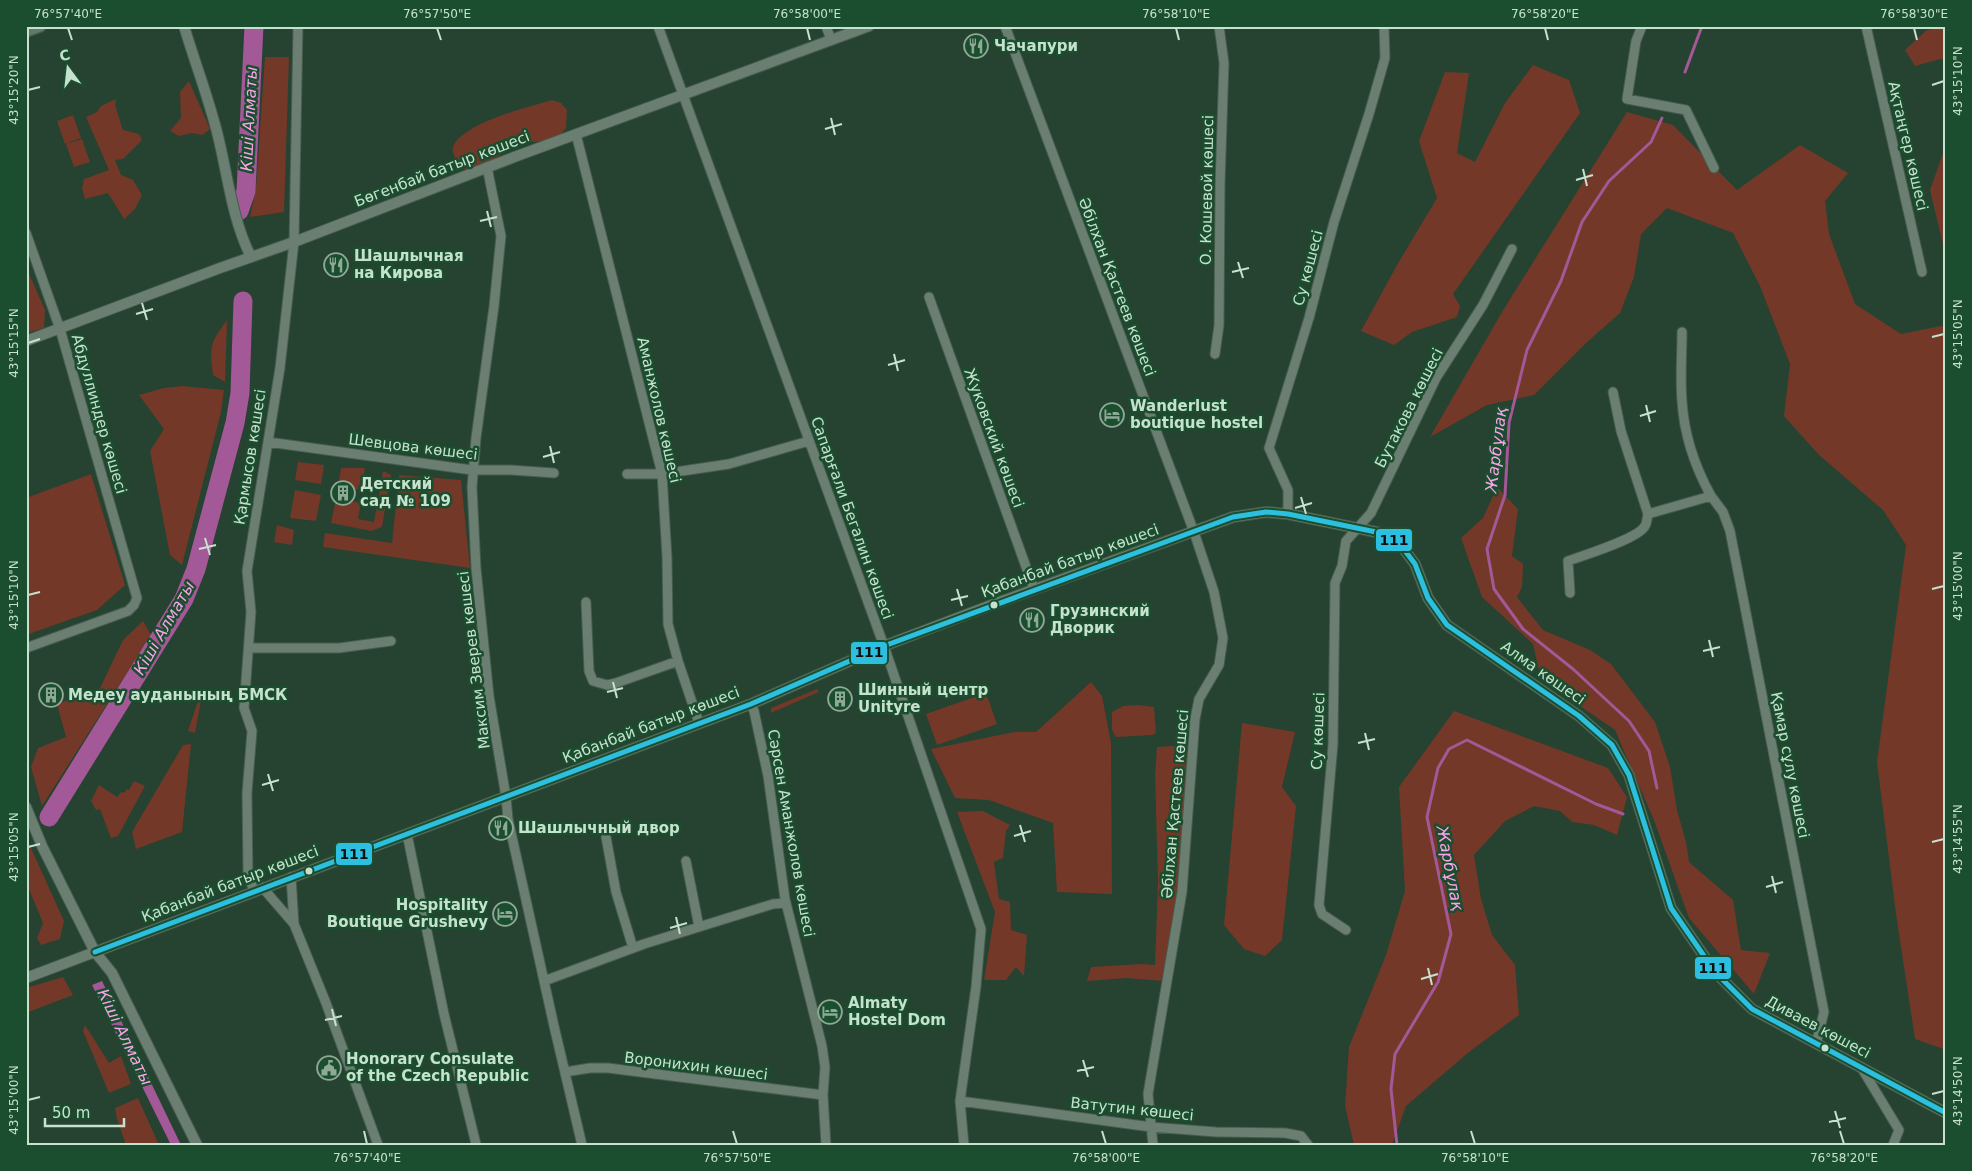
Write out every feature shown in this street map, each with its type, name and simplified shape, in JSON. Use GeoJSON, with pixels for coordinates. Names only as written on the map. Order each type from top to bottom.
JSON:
{"type":"FeatureCollection","features":[{"type":"Feature","properties":{"kind":"main road"},"geometry":{"type":"LineString","coordinates":[[26,31],[40,26]]}},
{"type":"Feature","properties":{"kind":"street"},"geometry":{"type":"LineString","coordinates":[[184,26],[217,134],[235,218],[240,235],[251,257]]}},
{"type":"Feature","properties":{"kind":"street","name":"Қармысов көшесі"},"geometry":{"type":"LineString","coordinates":[[258,889],[248,876],[247,793],[252,731],[244,708],[251,612],[246,571],[280,368],[294,242],[298,26]]}},
{"type":"Feature","properties":{"kind":"street","name":"Сапарғали Бегалин көшесі"},"geometry":{"type":"LineString","coordinates":[[658,26],[884,646],[982,929],[976,988],[960,1101],[964,1145]]}},
{"type":"Feature","properties":{"kind":"street"},"geometry":{"type":"LineString","coordinates":[[826,26],[831,40]]}},
{"type":"Feature","properties":{"kind":"street","name":"Бөгенбай батыр көшесі"},"geometry":{"type":"LineString","coordinates":[[26,341],[294,242],[487,167],[869,26]]}},
{"type":"Feature","properties":{"kind":"street","name":"Әбілхан Қастеев көшесі"},"geometry":{"type":"LineString","coordinates":[[1005,26],[1194,532],[1214,592],[1223,638],[1219,665],[1199,699],[1195,719],[1182,892],[1148,1094],[1153,1145]]}},
{"type":"Feature","properties":{"kind":"street","name":"О. Кошевой көшесі"},"geometry":{"type":"LineString","coordinates":[[1215,354],[1219,325],[1220,184],[1224,63],[1219,26]]}},
{"type":"Feature","properties":{"kind":"street","name":"Су көшесі"},"geometry":{"type":"LineString","coordinates":[[1288,514],[1288,490],[1269,448],[1308,318],[1334,222],[1385,58],[1384,26]]}},
{"type":"Feature","properties":{"kind":"street"},"geometry":{"type":"LineString","coordinates":[[1642,26],[1636,41],[1627,99],[1686,110],[1714,168]]}},
{"type":"Feature","properties":{"kind":"street","name":"Ақтаңгер көшесі"},"geometry":{"type":"LineString","coordinates":[[1867,26],[1922,272]]}},
{"type":"Feature","properties":{"kind":"street","name":"Аманжолов көшесі"},"geometry":{"type":"LineString","coordinates":[[576,134],[662,474],[667,557],[667,618],[678,661],[699,723]]}},
{"type":"Feature","properties":{"kind":"street","name":"Максим Зверев көшесі"},"geometry":{"type":"LineString","coordinates":[[487,167],[501,236],[494,306],[472,470],[476,568],[489,696],[508,819],[582,1145]]}},
{"type":"Feature","properties":{"kind":"street","name":"Абдуллиндер көшесі"},"geometry":{"type":"LineString","coordinates":[[26,232],[60,329],[137,598],[134,605],[128,611],[26,648]]}},
{"type":"Feature","properties":{"kind":"street","name":"Бутакова көшесі"},"geometry":{"type":"LineString","coordinates":[[1358,527],[1371,513],[1436,378],[1483,305],[1512,249]]}},
{"type":"Feature","properties":{"kind":"street","name":"Жуковский көшесі"},"geometry":{"type":"LineString","coordinates":[[929,297],[1034,589]]}},
{"type":"Feature","properties":{"kind":"street","name":"Қамар сұлу көшесі"},"geometry":{"type":"LineString","coordinates":[[1682,332],[1682,401],[1684,418],[1689,442],[1700,475],[1710,496],[1723,512],[1730,531],[1824,1012],[1816,1044]]}},
{"type":"Feature","properties":{"kind":"street"},"geometry":{"type":"LineString","coordinates":[[1570,593],[1568,561],[1626,539],[1638,533],[1646,526],[1648,514],[1621,431],[1613,392]]}},
{"type":"Feature","properties":{"kind":"street"},"geometry":{"type":"LineString","coordinates":[[627,474],[662,474],[729,464],[809,441]]}},
{"type":"Feature","properties":{"kind":"street","name":"Шевцова көшесі"},"geometry":{"type":"LineString","coordinates":[[268,442],[472,470],[554,473]]}},
{"type":"Feature","properties":{"kind":"street"},"geometry":{"type":"LineString","coordinates":[[1648,514],[1710,496]]}},
{"type":"Feature","properties":{"kind":"street","name":"Қабанбай батыр көшесі"},"geometry":{"type":"LineString","coordinates":[[26,978],[750,704],[884,646],[1034,589],[1233,517],[1266,512],[1288,514]]}},
{"type":"Feature","properties":{"kind":"street","name":"Алма көшесі"},"geometry":{"type":"LineString","coordinates":[[1288,514],[1381,533],[1400,544],[1415,564],[1428,598],[1447,625],[1579,716],[1612,744],[1630,775],[1671,908],[1696,945]]}},
{"type":"Feature","properties":{"kind":"street","name":"Су көшесі"},"geometry":{"type":"LineString","coordinates":[[1346,930],[1322,914],[1319,905],[1333,744],[1335,582],[1342,566],[1346,541],[1358,527]]}},
{"type":"Feature","properties":{"kind":"street"},"geometry":{"type":"LineString","coordinates":[[586,602],[589,671],[593,681],[607,685],[616,683],[678,661]]}},
{"type":"Feature","properties":{"kind":"street"},"geometry":{"type":"LineString","coordinates":[[249,648],[339,648],[391,641]]}},
{"type":"Feature","properties":{"kind":"street","name":"Сәрсен Аманжолов көшесі"},"geometry":{"type":"LineString","coordinates":[[750,704],[754,711],[768,776],[786,903],[822,1046],[825,1068],[823,1095],[826,1145]]}},
{"type":"Feature","properties":{"kind":"street"},"geometry":{"type":"LineString","coordinates":[[26,807],[42,846],[95,952],[112,973],[197,1145]]}},
{"type":"Feature","properties":{"kind":"street"},"geometry":{"type":"LineString","coordinates":[[407,834],[444,1014],[476,1144]]}},
{"type":"Feature","properties":{"kind":"street"},"geometry":{"type":"LineString","coordinates":[[606,837],[616,892],[634,948]]}},
{"type":"Feature","properties":{"kind":"street"},"geometry":{"type":"LineString","coordinates":[[686,861],[699,927]]}},
{"type":"Feature","properties":{"kind":"street"},"geometry":{"type":"LineString","coordinates":[[291,877],[294,924],[326,1003],[378,1145]]}},
{"type":"Feature","properties":{"kind":"street"},"geometry":{"type":"LineString","coordinates":[[258,889],[294,924]]}},
{"type":"Feature","properties":{"kind":"street"},"geometry":{"type":"LineString","coordinates":[[544,981],[634,948],[699,927],[773,904],[786,903]]}},
{"type":"Feature","properties":{"kind":"street","name":"Диваев көшесі"},"geometry":{"type":"LineString","coordinates":[[1696,945],[1715,972],[1752,1009],[1946,1113]]}},
{"type":"Feature","properties":{"kind":"street"},"geometry":{"type":"LineString","coordinates":[[1861,1067],[1898,1130],[1893,1145]]}},
{"type":"Feature","properties":{"kind":"street","name":"Воронихин көшесі"},"geometry":{"type":"LineString","coordinates":[[565,1072],[590,1068],[608,1068],[823,1095]]}},
{"type":"Feature","properties":{"kind":"street","name":"Ватутин көшесі"},"geometry":{"type":"LineString","coordinates":[[960,1101],[1151,1127],[1216,1132],[1285,1133],[1301,1136],[1308,1145]]}},
{"type":"Feature","properties":{"kind":"shaded area"},"geometry":{"type":"Polygon","coordinates":[[[1946,27],[1946,59],[1915,66],[1905,50],[1927,30],[1946,27]]]}},
{"type":"Feature","properties":{"kind":"shaded area"},"geometry":{"type":"Polygon","coordinates":[[[265,57],[289,57],[284,212],[250,217],[256,188],[265,57]]]}},
{"type":"Feature","properties":{"kind":"shaded area"},"geometry":{"type":"Polygon","coordinates":[[[1533,65],[1569,80],[1580,113],[1453,294],[1460,306],[1457,317],[1412,332],[1394,345],[1361,331],[1437,198],[1419,141],[1445,72],[1469,73],[1457,153],[1475,162],[1505,103],[1533,65]]]}},
{"type":"Feature","properties":{"kind":"shaded area"},"geometry":{"type":"Polygon","coordinates":[[[189,81],[210,129],[202,135],[192,133],[179,136],[170,131],[181,118],[180,92],[189,81]]]}},
{"type":"Feature","properties":{"kind":"shaded area"},"geometry":{"type":"Polygon","coordinates":[[[116,99],[115,105],[123,130],[139,134],[142,140],[123,159],[115,160],[121,175],[133,180],[142,195],[135,209],[124,219],[108,193],[85,199],[82,188],[84,179],[109,170],[86,117],[97,112],[101,106],[116,99]]]}},
{"type":"Feature","properties":{"kind":"shaded area"},"geometry":{"type":"Polygon","coordinates":[[[552,100],[561,103],[567,110],[566,128],[557,139],[526,143],[485,164],[468,169],[461,168],[453,150],[459,138],[482,123],[552,100]]]}},
{"type":"Feature","properties":{"kind":"shaded area"},"geometry":{"type":"Polygon","coordinates":[[[1627,112],[1673,125],[1737,190],[1800,145],[1848,173],[1825,201],[1829,234],[1855,304],[1901,334],[1941,326],[1946,328],[1946,1050],[1915,1039],[1896,914],[1877,762],[1906,545],[1883,510],[1819,455],[1784,416],[1790,364],[1760,286],[1733,233],[1667,208],[1641,234],[1634,277],[1620,313],[1586,343],[1534,395],[1487,405],[1430,437],[1502,312],[1627,112]]]}},
{"type":"Feature","properties":{"kind":"shaded area"},"geometry":{"type":"Polygon","coordinates":[[[73,115],[81,138],[65,144],[57,121],[73,115]]]}},
{"type":"Feature","properties":{"kind":"shaded area"},"geometry":{"type":"Polygon","coordinates":[[[82,139],[90,162],[74,167],[66,144],[82,139]]]}},
{"type":"Feature","properties":{"kind":"shaded area"},"geometry":{"type":"Polygon","coordinates":[[[1946,145],[1946,247],[1943,245],[1930,190],[1946,145]]]}},
{"type":"Feature","properties":{"kind":"shaded area"},"geometry":{"type":"Polygon","coordinates":[[[26,267],[45,310],[44,328],[26,333],[26,267]]]}},
{"type":"Feature","properties":{"kind":"shaded area"},"geometry":{"type":"Polygon","coordinates":[[[227,320],[225,382],[213,375],[211,351],[217,334],[227,320]]]}},
{"type":"Feature","properties":{"kind":"shaded area"},"geometry":{"type":"Polygon","coordinates":[[[182,386],[224,390],[221,412],[182,565],[170,555],[150,451],[164,429],[139,395],[164,388],[182,386]]]}},
{"type":"Feature","properties":{"kind":"shaded area"},"geometry":{"type":"Polygon","coordinates":[[[298,462],[324,465],[321,484],[295,480],[298,462]]]}},
{"type":"Feature","properties":{"kind":"shaded area"},"geometry":{"type":"Polygon","coordinates":[[[341,468],[365,468],[361,490],[338,486],[341,468]]]}},
{"type":"Feature","properties":{"kind":"shaded area"},"geometry":{"type":"Polygon","coordinates":[[[383,471],[391,475],[382,527],[371,531],[331,523],[336,499],[361,503],[358,519],[374,522],[383,471]]]}},
{"type":"Feature","properties":{"kind":"shaded area"},"geometry":{"type":"Polygon","coordinates":[[[91,474],[125,585],[97,610],[26,635],[26,498],[91,474]]]}},
{"type":"Feature","properties":{"kind":"shaded area"},"geometry":{"type":"Polygon","coordinates":[[[399,475],[461,480],[470,568],[323,547],[325,533],[392,543],[399,475]]]}},
{"type":"Feature","properties":{"kind":"shaded area"},"geometry":{"type":"Polygon","coordinates":[[[1497,487],[1518,509],[1512,556],[1523,564],[1522,587],[1517,597],[1543,630],[1590,650],[1611,664],[1655,722],[1670,767],[1677,810],[1686,842],[1689,862],[1733,900],[1741,950],[1770,953],[1754,994],[1689,918],[1654,820],[1615,730],[1541,679],[1533,644],[1482,597],[1461,538],[1483,518],[1497,487]]]}},
{"type":"Feature","properties":{"kind":"shaded area"},"geometry":{"type":"Polygon","coordinates":[[[295,490],[321,495],[316,521],[290,518],[295,490]]]}},
{"type":"Feature","properties":{"kind":"shaded area"},"geometry":{"type":"Polygon","coordinates":[[[277,525],[294,530],[292,545],[274,542],[277,525]]]}},
{"type":"Feature","properties":{"kind":"shaded area"},"geometry":{"type":"Polygon","coordinates":[[[143,621],[151,635],[42,806],[31,767],[38,748],[66,737],[57,704],[100,688],[123,640],[143,621]]]}},
{"type":"Feature","properties":{"kind":"shaded area"},"geometry":{"type":"Polygon","coordinates":[[[1091,682],[1102,696],[1111,743],[1112,894],[1057,892],[1053,823],[989,800],[955,798],[931,749],[1014,732],[1036,732],[1091,682]]]}},
{"type":"Feature","properties":{"kind":"shaded area"},"geometry":{"type":"Polygon","coordinates":[[[817,689],[819,692],[771,713],[771,708],[817,689]]]}},
{"type":"Feature","properties":{"kind":"shaded area"},"geometry":{"type":"Polygon","coordinates":[[[986,693],[997,724],[937,745],[926,714],[986,693]]]}},
{"type":"Feature","properties":{"kind":"shaded area"},"geometry":{"type":"Polygon","coordinates":[[[198,701],[201,701],[195,733],[188,731],[198,701]]]}},
{"type":"Feature","properties":{"kind":"shaded area"},"geometry":{"type":"Polygon","coordinates":[[[1139,705],[1154,707],[1156,733],[1153,735],[1116,737],[1112,730],[1112,712],[1123,706],[1139,705]]]}},
{"type":"Feature","properties":{"kind":"shaded area"},"geometry":{"type":"Polygon","coordinates":[[[1454,711],[1608,768],[1627,797],[1617,835],[1594,825],[1572,822],[1560,811],[1534,806],[1505,821],[1474,855],[1481,899],[1492,935],[1515,965],[1519,1015],[1469,1052],[1406,1106],[1392,1145],[1354,1145],[1345,1106],[1349,1047],[1386,955],[1405,891],[1399,787],[1454,711]]]}},
{"type":"Feature","properties":{"kind":"shaded area"},"geometry":{"type":"Polygon","coordinates":[[[1242,723],[1295,732],[1282,787],[1296,806],[1282,940],[1265,956],[1244,949],[1224,925],[1242,723]]]}},
{"type":"Feature","properties":{"kind":"shaded area"},"geometry":{"type":"Polygon","coordinates":[[[191,744],[182,832],[136,849],[132,832],[183,745],[191,744]]]}},
{"type":"Feature","properties":{"kind":"shaded area"},"geometry":{"type":"Polygon","coordinates":[[[1189,745],[1179,875],[1163,981],[1127,978],[1087,981],[1091,967],[1155,965],[1158,882],[1155,774],[1157,747],[1189,745]]]}},
{"type":"Feature","properties":{"kind":"shaded area"},"geometry":{"type":"Polygon","coordinates":[[[134,781],[145,786],[118,836],[111,838],[100,809],[96,810],[91,801],[99,785],[117,797],[121,792],[124,793],[127,789],[129,790],[134,781]]]}},
{"type":"Feature","properties":{"kind":"shaded area"},"geometry":{"type":"Polygon","coordinates":[[[983,811],[1010,825],[1006,831],[1003,858],[994,862],[999,899],[1010,902],[1011,930],[1027,935],[1024,976],[1016,967],[1006,980],[984,980],[995,912],[957,812],[983,811]]]}},
{"type":"Feature","properties":{"kind":"shaded area"},"geometry":{"type":"Polygon","coordinates":[[[26,837],[64,921],[60,939],[41,945],[37,938],[43,923],[26,882],[26,837]]]}},
{"type":"Feature","properties":{"kind":"shaded area"},"geometry":{"type":"Polygon","coordinates":[[[63,977],[73,995],[26,1013],[26,988],[63,977]]]}},
{"type":"Feature","properties":{"kind":"shaded area"},"geometry":{"type":"Polygon","coordinates":[[[85,1025],[109,1063],[121,1056],[131,1084],[109,1093],[83,1031],[85,1025]]]}},
{"type":"Feature","properties":{"kind":"shaded area"},"geometry":{"type":"Polygon","coordinates":[[[138,1098],[159,1145],[126,1145],[115,1108],[138,1098]]]}},
{"type":"Feature","properties":{"kind":"water"},"geometry":{"type":"Polygon","coordinates":[[[102,981],[181,1145],[171,1145],[92,985],[102,981]]]}},
{"type":"Feature","properties":{"kind":"waterway","name":"Кіші Алматы"},"geometry":{"type":"LineString","coordinates":[[239,211],[246,191],[254,26]]}},
{"type":"Feature","properties":{"kind":"waterway","name":"Жарбұлақ"},"geometry":{"type":"LineString","coordinates":[[1685,72],[1702,26]]}},
{"type":"Feature","properties":{"kind":"waterway","name":"Жарбұлақ"},"geometry":{"type":"LineString","coordinates":[[1657,788],[1649,751],[1629,721],[1573,669],[1523,629],[1494,589],[1487,549],[1505,495],[1509,423],[1527,350],[1561,281],[1582,222],[1609,181],[1651,142],[1662,118]]}},
{"type":"Feature","properties":{"kind":"waterway","name":"Кіші Алматы"},"geometry":{"type":"LineString","coordinates":[[49,817],[184,599],[196,569],[235,423],[240,393],[243,301]]}},
{"type":"Feature","properties":{"kind":"waterway","name":"Жарбұлақ"},"geometry":{"type":"LineString","coordinates":[[1397,1145],[1391,1089],[1395,1054],[1438,982],[1451,934],[1427,817],[1438,768],[1449,749],[1467,740],[1596,804],[1623,814]]}},
{"type":"Feature","properties":{"kind":"transit line","name":"111"},"geometry":{"type":"LineString","coordinates":[[95,952],[751,704],[884,646],[1233,517],[1266,512],[1288,514],[1381,533],[1400,544],[1415,564],[1428,598],[1447,625],[1579,716],[1612,745],[1629,775],[1671,908],[1715,972],[1752,1009],[1946,1113]]}},
{"type":"Feature","properties":{"kind":"place","name":"Чачапури"},"geometry":{"type":"Point","coordinates":[976,46]}},
{"type":"Feature","properties":{"kind":"place","name":"Шашлычная на Кирова"},"geometry":{"type":"Point","coordinates":[336,265]}},
{"type":"Feature","properties":{"kind":"place","name":"Wanderlust boutique hostel"},"geometry":{"type":"Point","coordinates":[1112,415]}},
{"type":"Feature","properties":{"kind":"place","name":"Детский сад № 109"},"geometry":{"type":"Point","coordinates":[343,493]}},
{"type":"Feature","properties":{"kind":"place","name":"Грузинский Дворик"},"geometry":{"type":"Point","coordinates":[1032,620]}},
{"type":"Feature","properties":{"kind":"place","name":"Медеу ауданының БМСК"},"geometry":{"type":"Point","coordinates":[51,695]}},
{"type":"Feature","properties":{"kind":"place","name":"Шинный центр Unityre"},"geometry":{"type":"Point","coordinates":[840,699]}},
{"type":"Feature","properties":{"kind":"place","name":"Шашлычный двор"},"geometry":{"type":"Point","coordinates":[501,828]}},
{"type":"Feature","properties":{"kind":"place","name":"Hospitality Boutique Grushevy"},"geometry":{"type":"Point","coordinates":[505,914]}},
{"type":"Feature","properties":{"kind":"place","name":"Almaty Hostel Dom"},"geometry":{"type":"Point","coordinates":[830,1012]}},
{"type":"Feature","properties":{"kind":"place","name":"Honorary Consulate of the Czech Republic"},"geometry":{"type":"Point","coordinates":[329,1068]}}]}
